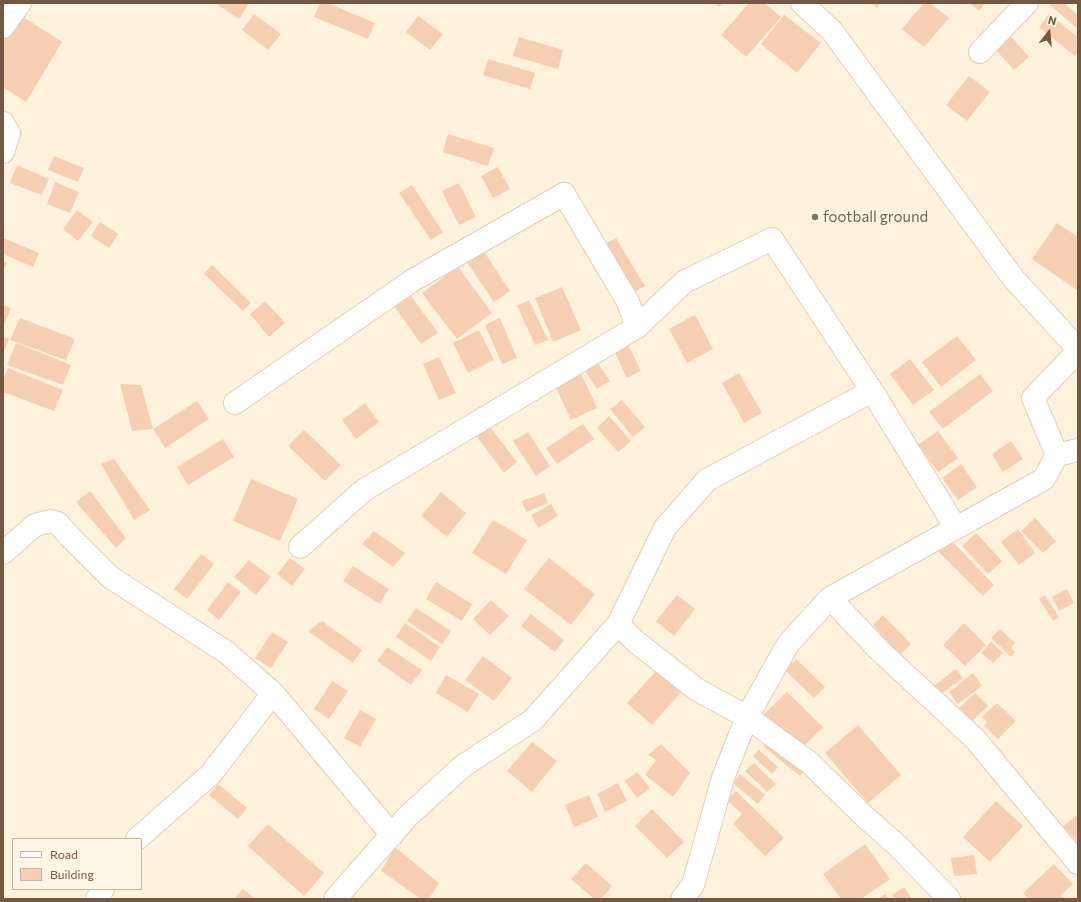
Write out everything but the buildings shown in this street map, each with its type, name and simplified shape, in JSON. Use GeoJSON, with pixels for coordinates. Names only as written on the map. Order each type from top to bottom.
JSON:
{"type":"FeatureCollection","features":[{"type":"Feature","properties":{"kind":"street"},"geometry":{"type":"LineString","coordinates":[[3,27],[20,3]]}},
{"type":"Feature","properties":{"kind":"street"},"geometry":{"type":"LineString","coordinates":[[802,3],[832,31],[1012,278],[1078,350],[1033,398],[1057,455]]}},
{"type":"Feature","properties":{"kind":"street"},"geometry":{"type":"LineString","coordinates":[[980,52],[1027,3]]}},
{"type":"Feature","properties":{"kind":"street"},"geometry":{"type":"LineString","coordinates":[[3,124],[9,133],[3,152]]}},
{"type":"Feature","properties":{"kind":"street"},"geometry":{"type":"LineString","coordinates":[[235,402],[413,280],[564,194],[628,302],[637,327]]}},
{"type":"Feature","properties":{"kind":"street"},"geometry":{"type":"LineString","coordinates":[[300,547],[364,490],[637,327],[684,282],[772,239],[872,391],[956,528]]}},
{"type":"Feature","properties":{"kind":"street"},"geometry":{"type":"LineString","coordinates":[[335,899],[408,816],[463,766],[533,720],[618,624],[665,528],[707,480],[872,391]]}},
{"type":"Feature","properties":{"kind":"street"},"geometry":{"type":"LineString","coordinates":[[682,899],[693,885],[723,778],[747,717],[788,644],[830,598],[1044,479],[1057,455],[1078,450]]}},
{"type":"Feature","properties":{"kind":"street"},"geometry":{"type":"LineString","coordinates":[[3,553],[35,525],[51,520],[58,523],[110,576],[226,652],[273,693],[392,835]]}},
{"type":"Feature","properties":{"kind":"street"},"geometry":{"type":"LineString","coordinates":[[830,598],[879,650],[974,739],[1078,863]]}},
{"type":"Feature","properties":{"kind":"street"},"geometry":{"type":"LineString","coordinates":[[618,624],[635,641],[696,689],[747,717],[810,763],[864,817],[898,846],[949,899]]}},
{"type":"Feature","properties":{"kind":"street"},"geometry":{"type":"LineString","coordinates":[[138,838],[211,774],[273,693]]}},
{"type":"Feature","properties":{"kind":"street"},"geometry":{"type":"LineString","coordinates":[[97,899],[103,890]]}},
{"type":"Feature","properties":{"kind":"place","name":"football ground"},"geometry":{"type":"Point","coordinates":[815,217]}}]}
